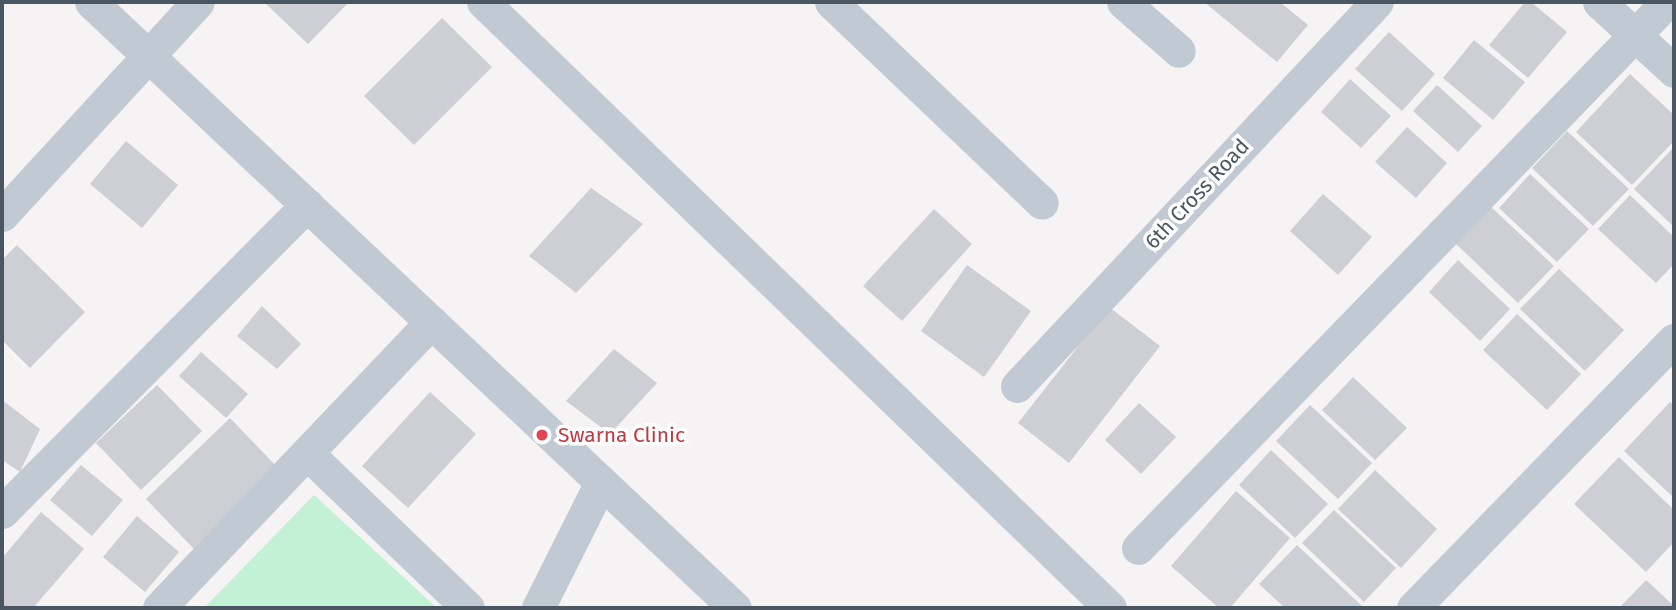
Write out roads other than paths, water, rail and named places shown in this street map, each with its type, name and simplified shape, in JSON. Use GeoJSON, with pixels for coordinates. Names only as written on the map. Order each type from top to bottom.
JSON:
{"type":"FeatureCollection","features":[{"type":"Feature","properties":{"kind":"street"},"geometry":{"type":"LineString","coordinates":[[91,2],[735,608]]}},
{"type":"Feature","properties":{"kind":"street"},"geometry":{"type":"LineString","coordinates":[[4,208],[198,2]]}},
{"type":"Feature","properties":{"kind":"street"},"geometry":{"type":"LineString","coordinates":[[483,2],[1110,608]]}},
{"type":"Feature","properties":{"kind":"street"},"geometry":{"type":"LineString","coordinates":[[831,2],[1042,203]]}},
{"type":"Feature","properties":{"kind":"street"},"geometry":{"type":"LineString","coordinates":[[1123,2],[1179,51]]}},
{"type":"Feature","properties":{"kind":"street","name":"6th Cross Road"},"geometry":{"type":"LineString","coordinates":[[1017,386],[1377,2]]}},
{"type":"Feature","properties":{"kind":"street"},"geometry":{"type":"LineString","coordinates":[[1598,2],[1674,71]]}},
{"type":"Feature","properties":{"kind":"street"},"geometry":{"type":"LineString","coordinates":[[1138,548],[1668,2]]}},
{"type":"Feature","properties":{"kind":"street"},"geometry":{"type":"LineString","coordinates":[[2,512],[307,205]]}},
{"type":"Feature","properties":{"kind":"street"},"geometry":{"type":"LineString","coordinates":[[159,608],[431,322]]}},
{"type":"Feature","properties":{"kind":"street"},"geometry":{"type":"LineString","coordinates":[[1413,608],[1674,340]]}},
{"type":"Feature","properties":{"kind":"street"},"geometry":{"type":"LineString","coordinates":[[307,453],[468,608]]}},
{"type":"Feature","properties":{"kind":"street"},"geometry":{"type":"LineString","coordinates":[[538,608],[601,482]]}},
{"type":"Feature","properties":{"kind":"place","name":"Swarna Clinic"},"geometry":{"type":"Point","coordinates":[542,435]}}]}
